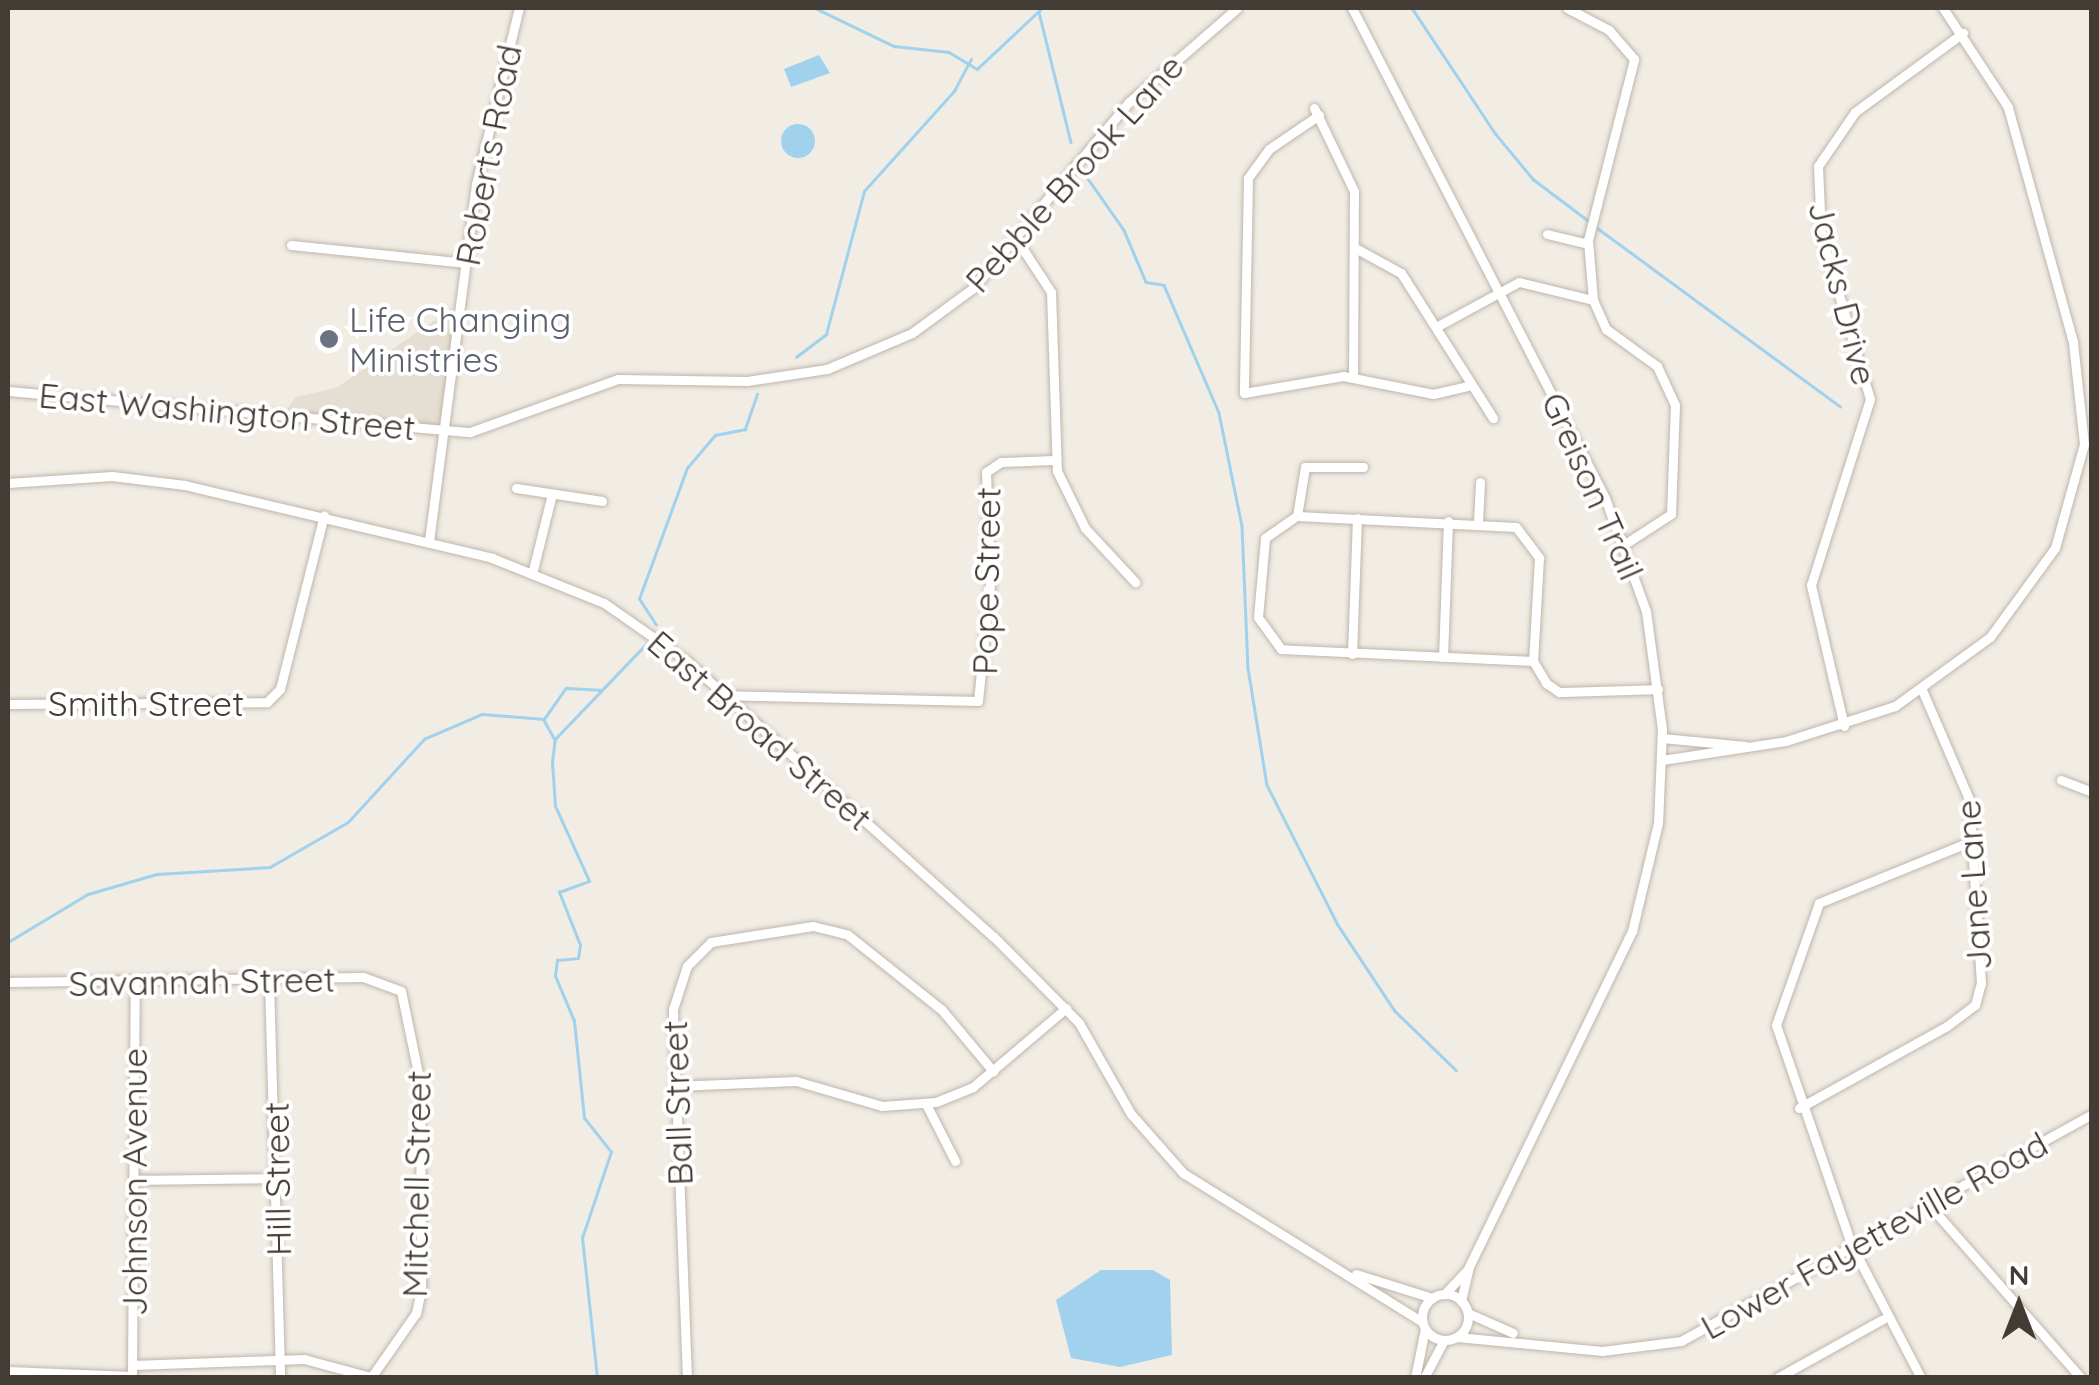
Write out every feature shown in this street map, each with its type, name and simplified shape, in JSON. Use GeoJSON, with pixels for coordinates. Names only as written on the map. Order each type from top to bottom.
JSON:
{"type":"FeatureCollection","features":[{"type":"Feature","properties":{"kind":"street","name":"Roberts Road"},"geometry":{"type":"LineString","coordinates":[[429,541],[448,432],[464,263],[519,8]]}},
{"type":"Feature","properties":{"kind":"street","name":"Pebble Brook Lane"},"geometry":{"type":"LineString","coordinates":[[448,432],[501,428],[618,379],[748,381],[827,369],[937,317],[1018,240],[1129,102],[1238,8]]}},
{"type":"Feature","properties":{"kind":"street","name":"Greison Trail"},"geometry":{"type":"LineString","coordinates":[[1352,8],[1625,544],[1658,688],[1662,738],[1658,824],[1632,931],[1468,1269],[1461,1301]]}},
{"type":"Feature","properties":{"kind":"street"},"geometry":{"type":"LineString","coordinates":[[1567,8],[1609,30],[1634,59],[1588,244],[1593,300],[1606,329],[1657,366],[1675,405],[1671,514],[1625,544]]}},
{"type":"Feature","properties":{"kind":"street"},"geometry":{"type":"LineString","coordinates":[[1662,760],[1749,747],[1844,726],[1922,690],[1990,637],[2039,577],[2069,509],[2084,444],[2073,342],[2008,108],[1963,33],[1943,8]]}},
{"type":"Feature","properties":{"kind":"street","name":"Jacks Drive"},"geometry":{"type":"LineString","coordinates":[[1844,726],[1811,586],[1870,399],[1821,235],[1818,166],[1855,112],[1963,33]]}},
{"type":"Feature","properties":{"kind":"street"},"geometry":{"type":"LineString","coordinates":[[1352,377],[1357,250],[1351,175],[1316,112],[1269,149],[1248,178],[1242,378],[1253,397],[1352,377],[1433,394],[1468,386]]}},
{"type":"Feature","properties":{"kind":"street"},"geometry":{"type":"LineString","coordinates":[[1546,234],[1588,244]]}},
{"type":"Feature","properties":{"kind":"street"},"geometry":{"type":"LineString","coordinates":[[1018,240],[1051,292],[1055,460],[1085,528],[1134,582]]}},
{"type":"Feature","properties":{"kind":"street"},"geometry":{"type":"LineString","coordinates":[[290,245],[464,263]]}},
{"type":"Feature","properties":{"kind":"street"},"geometry":{"type":"LineString","coordinates":[[1357,250],[1401,273],[1436,326],[1468,386],[1493,418]]}},
{"type":"Feature","properties":{"kind":"street"},"geometry":{"type":"LineString","coordinates":[[1436,326],[1500,292],[1532,281],[1593,300]]}},
{"type":"Feature","properties":{"kind":"street","name":"East Washington Street"},"geometry":{"type":"LineString","coordinates":[[8,391],[448,432]]}},
{"type":"Feature","properties":{"kind":"street","name":"Pope Street"},"geometry":{"type":"LineString","coordinates":[[717,696],[978,701],[990,585],[986,472],[1001,462],[1055,460]]}},
{"type":"Feature","properties":{"kind":"street"},"geometry":{"type":"LineString","coordinates":[[1297,516],[1306,467],[1364,467]]}},
{"type":"Feature","properties":{"kind":"street","name":"East Broad Street"},"geometry":{"type":"LineString","coordinates":[[8,483],[112,476],[324,515],[533,570],[654,634],[717,696],[1066,1008],[1131,1114],[1183,1173],[1356,1274],[1446,1340]]}},
{"type":"Feature","properties":{"kind":"street"},"geometry":{"type":"LineString","coordinates":[[1478,522],[1480,482]]}},
{"type":"Feature","properties":{"kind":"street"},"geometry":{"type":"LineString","coordinates":[[516,488],[602,502]]}},
{"type":"Feature","properties":{"kind":"street"},"geometry":{"type":"LineString","coordinates":[[533,570],[552,494]]}},
{"type":"Feature","properties":{"kind":"street","name":"Smith Street"},"geometry":{"type":"LineString","coordinates":[[8,704],[268,702],[280,689],[324,515]]}},
{"type":"Feature","properties":{"kind":"street"},"geometry":{"type":"LineString","coordinates":[[1533,661],[1281,649],[1264,632],[1265,538],[1297,516],[1478,522],[1516,527],[1538,558],[1533,661],[1559,692],[1658,688]]}},
{"type":"Feature","properties":{"kind":"street"},"geometry":{"type":"LineString","coordinates":[[1352,654],[1357,518]]}},
{"type":"Feature","properties":{"kind":"street"},"geometry":{"type":"LineString","coordinates":[[1444,658],[1448,521]]}},
{"type":"Feature","properties":{"kind":"street","name":"Jane Lane"},"geometry":{"type":"LineString","coordinates":[[1799,1108],[1975,1005],[1982,983],[1972,840],[1962,765],[1922,690]]}},
{"type":"Feature","properties":{"kind":"street"},"geometry":{"type":"LineString","coordinates":[[1662,738],[1749,747]]}},
{"type":"Feature","properties":{"kind":"street"},"geometry":{"type":"LineString","coordinates":[[2060,780],[2092,792]]}},
{"type":"Feature","properties":{"kind":"street"},"geometry":{"type":"LineString","coordinates":[[1920,1378],[1882,1319],[1799,1108],[1776,1025],[1818,903],[1972,840]]}},
{"type":"Feature","properties":{"kind":"street","name":"Ball Street"},"geometry":{"type":"LineString","coordinates":[[687,1378],[674,991],[687,966],[711,942],[813,926],[876,952],[993,1071]]}},
{"type":"Feature","properties":{"kind":"street","name":"Savannah Street"},"geometry":{"type":"LineString","coordinates":[[8,982],[135,986],[269,980],[395,985]]}},
{"type":"Feature","properties":{"kind":"street","name":"Hill Street"},"geometry":{"type":"LineString","coordinates":[[269,980],[279,1178],[280,1378]]}},
{"type":"Feature","properties":{"kind":"street","name":"Mitchell Street"},"geometry":{"type":"LineString","coordinates":[[373,1377],[411,1321],[420,1290],[420,1083],[413,1017],[395,985]]}},
{"type":"Feature","properties":{"kind":"street","name":"Johnson Avenue"},"geometry":{"type":"LineString","coordinates":[[132,1373],[135,986]]}},
{"type":"Feature","properties":{"kind":"street"},"geometry":{"type":"LineString","coordinates":[[675,1086],[796,1081],[882,1106],[926,1104],[993,1071],[1066,1008]]}},
{"type":"Feature","properties":{"kind":"street"},"geometry":{"type":"LineString","coordinates":[[926,1104],[955,1161]]}},
{"type":"Feature","properties":{"kind":"street","name":"Lower Fayetteville Road"},"geometry":{"type":"LineString","coordinates":[[1457,1336],[1652,1349],[1855,1252],[2092,1114]]}},
{"type":"Feature","properties":{"kind":"street"},"geometry":{"type":"LineString","coordinates":[[135,1180],[279,1178]]}},
{"type":"Feature","properties":{"kind":"street"},"geometry":{"type":"LineString","coordinates":[[1930,1206],[2082,1378]]}},
{"type":"Feature","properties":{"kind":"street","name":"Greison Trail"},"geometry":{"type":"LineString","coordinates":[[1445,1294],[1468,1269]]}},
{"type":"Feature","properties":{"kind":"street","name":"East Broad Street"},"geometry":{"type":"LineString","coordinates":[[1356,1274],[1432,1298]]}},
{"type":"Feature","properties":{"kind":"street"},"geometry":{"type":"LineString","coordinates":[[1415,1378],[1432,1298],[1445,1294],[1461,1301],[1468,1313],[1457,1336],[1446,1340],[1424,1378]]}},
{"type":"Feature","properties":{"kind":"street","name":"Lower Fayetteville Road"},"geometry":{"type":"LineString","coordinates":[[1468,1313],[1534,1342]]}},
{"type":"Feature","properties":{"kind":"street"},"geometry":{"type":"LineString","coordinates":[[1777,1378],[1882,1319]]}},
{"type":"Feature","properties":{"kind":"street"},"geometry":{"type":"LineString","coordinates":[[8,1371],[132,1373],[279,1361],[373,1377]]}},
{"type":"Feature","properties":{"kind":"shaded area"},"geometry":{"type":"Polygon","coordinates":[[[452,308],[447,432],[281,418],[296,397],[336,388],[452,308]]]}},
{"type":"Feature","properties":{"kind":"water"},"geometry":{"type":"Polygon","coordinates":[[[819,55],[830,73],[791,87],[784,69],[819,55]]]}},
{"type":"Feature","properties":{"kind":"water"},"geometry":{"type":"Polygon","coordinates":[[[798,124],[810,129],[815,141],[810,153],[798,158],[786,153],[781,141],[786,129],[798,124]]]}},
{"type":"Feature","properties":{"kind":"water"},"geometry":{"type":"Polygon","coordinates":[[[1101,1270],[1153,1270],[1170,1280],[1172,1355],[1120,1367],[1071,1358],[1056,1300],[1101,1270]]]}},
{"type":"Feature","properties":{"kind":"waterway"},"geometry":{"type":"LineString","coordinates":[[815,8],[894,46],[949,52],[977,69],[1042,8]]}},
{"type":"Feature","properties":{"kind":"waterway"},"geometry":{"type":"LineString","coordinates":[[1412,8],[1495,133],[1533,179],[1590,222]]}},
{"type":"Feature","properties":{"kind":"waterway"},"geometry":{"type":"LineString","coordinates":[[1039,12],[1071,142]]}},
{"type":"Feature","properties":{"kind":"waterway"},"geometry":{"type":"LineString","coordinates":[[796,357],[826,334],[864,191],[954,91],[971,59]]}},
{"type":"Feature","properties":{"kind":"waterway"},"geometry":{"type":"LineString","coordinates":[[1084,173],[1124,230],[1146,282],[1164,285],[1219,413],[1242,526],[1248,668],[1267,785],[1338,925],[1395,1011],[1456,1070]]}},
{"type":"Feature","properties":{"kind":"waterway"},"geometry":{"type":"LineString","coordinates":[[1596,227],[1840,406]]}},
{"type":"Feature","properties":{"kind":"waterway"},"geometry":{"type":"LineString","coordinates":[[656,625],[639,599],[687,468],[715,435],[745,429],[757,394]]}},
{"type":"Feature","properties":{"kind":"waterway"},"geometry":{"type":"LineString","coordinates":[[597,1378],[582,1238],[611,1152],[584,1118],[574,1021],[555,976],[557,960],[578,958],[580,945],[559,892],[589,881],[555,806],[552,762],[555,739],[648,642]]}},
{"type":"Feature","properties":{"kind":"waterway"},"geometry":{"type":"LineString","coordinates":[[8,942],[88,894],[157,874],[270,867],[348,822],[424,739],[482,714],[544,719],[566,688],[600,690]]}},
{"type":"Feature","properties":{"kind":"waterway"},"geometry":{"type":"LineString","coordinates":[[544,720],[554,738]]}},
{"type":"Feature","properties":{"kind":"place","name":"Life Changing Ministries"},"geometry":{"type":"Point","coordinates":[329,339]}}]}
